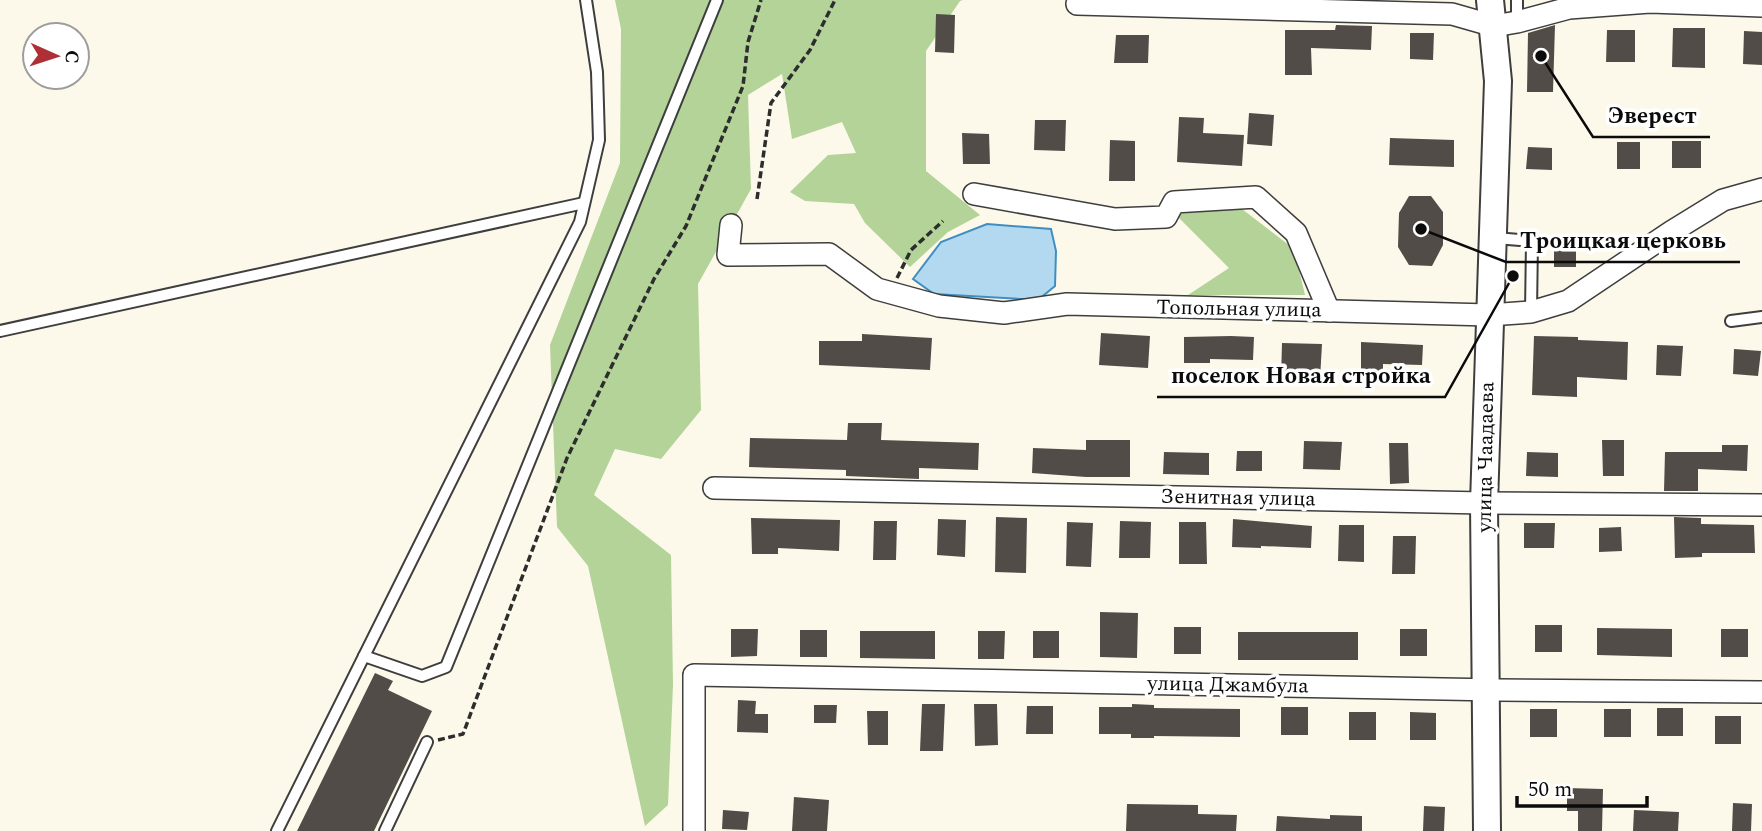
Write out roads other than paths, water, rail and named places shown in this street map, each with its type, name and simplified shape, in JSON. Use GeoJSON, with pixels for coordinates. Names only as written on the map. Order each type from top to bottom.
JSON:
{"type":"FeatureCollection","features":[{"type":"Feature","properties":{"kind":"street"},"geometry":{"type":"LineString","coordinates":[[1077,4],[1500,16],[1650,2],[1762,6]]}},
{"type":"Feature","properties":{"kind":"street","name":"улица Чаадаева"},"geometry":{"type":"LineString","coordinates":[[1487,831],[1484,503],[1500,16]]}},
{"type":"Feature","properties":{"kind":"street","name":"Топольная улица"},"geometry":{"type":"LineString","coordinates":[[731,225],[728,255],[829,254],[877,289],[939,306],[1004,313],[1067,304],[1489,315],[1531,312],[1569,301],[1723,200],[1762,188]]}},
{"type":"Feature","properties":{"kind":"street"},"geometry":{"type":"LineString","coordinates":[[974,194],[1115,219],[1166,217],[1174,202],[1256,197],[1296,233],[1329,311]]}},
{"type":"Feature","properties":{"kind":"street","name":"Зенитная улица"},"geometry":{"type":"LineString","coordinates":[[714,488],[1484,503],[1762,505]]}},
{"type":"Feature","properties":{"kind":"street","name":"улица Джамбула"},"geometry":{"type":"LineString","coordinates":[[694,831],[694,675],[1484,690],[1762,692]]}},
{"type":"Feature","properties":{"kind":"lane"},"geometry":{"type":"LineString","coordinates":[[277,831],[580,222],[600,140],[597,72],[586,0]]}},
{"type":"Feature","properties":{"kind":"lane"},"geometry":{"type":"LineString","coordinates":[[364,656],[422,676],[446,667],[718,0]]}},
{"type":"Feature","properties":{"kind":"lane"},"geometry":{"type":"LineString","coordinates":[[1500,16],[1517,0]]}},
{"type":"Feature","properties":{"kind":"lane"},"geometry":{"type":"LineString","coordinates":[[0,331],[584,203]]}},
{"type":"Feature","properties":{"kind":"lane"},"geometry":{"type":"LineString","coordinates":[[1492,237],[1532,241],[1531,312]]}},
{"type":"Feature","properties":{"kind":"lane"},"geometry":{"type":"LineString","coordinates":[[1731,321],[1762,317]]}},
{"type":"Feature","properties":{"kind":"lane"},"geometry":{"type":"LineString","coordinates":[[384,831],[427,742]]}},
{"type":"Feature","properties":{"kind":"water"},"geometry":{"type":"Polygon","coordinates":[[[987,224],[1051,229],[1056,251],[1055,286],[1038,300],[934,294],[913,279],[941,242],[987,224]]]}},
{"type":"Feature","properties":{"kind":"place","name":"Эверест"},"geometry":{"type":"Point","coordinates":[1541,56]}},
{"type":"Feature","properties":{"kind":"place","name":"Троицкая церковь"},"geometry":{"type":"Point","coordinates":[1421,229]}},
{"type":"Feature","properties":{"kind":"place","name":"поселок Новая стройка"},"geometry":{"type":"Point","coordinates":[1513,276]}}]}
